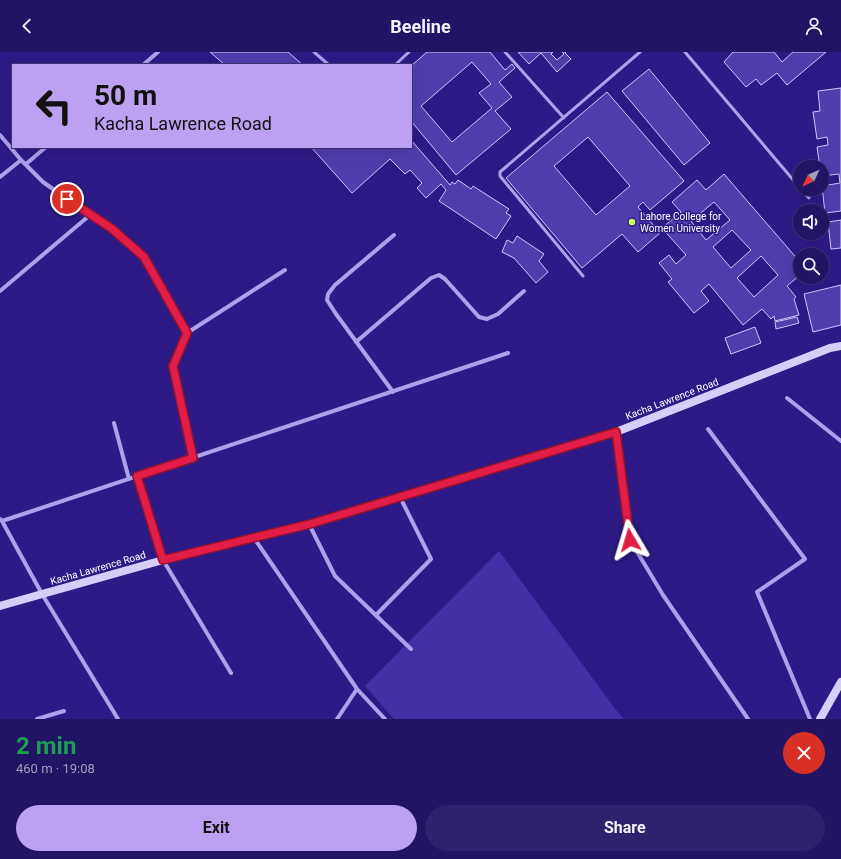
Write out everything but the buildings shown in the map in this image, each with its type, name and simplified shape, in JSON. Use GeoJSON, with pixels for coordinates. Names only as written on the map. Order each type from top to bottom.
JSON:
{"type":"FeatureCollection","features":[{"type":"Feature","properties":{"kind":"street"},"geometry":{"type":"LineString","coordinates":[[144,64],[158,52]]}},
{"type":"Feature","properties":{"kind":"street"},"geometry":{"type":"LineString","coordinates":[[0,135],[21,160],[44,182],[111,228],[144,257],[187,333]]}},
{"type":"Feature","properties":{"kind":"street"},"geometry":{"type":"LineString","coordinates":[[26,164],[45,148]]}},
{"type":"Feature","properties":{"kind":"street"},"geometry":{"type":"LineString","coordinates":[[0,177],[21,160]]}},
{"type":"Feature","properties":{"kind":"street"},"geometry":{"type":"LineString","coordinates":[[0,291],[90,215]]}},
{"type":"Feature","properties":{"kind":"street"},"geometry":{"type":"LineString","coordinates":[[393,392],[327,300],[328,294],[335,285],[394,235]]}},
{"type":"Feature","properties":{"kind":"street"},"geometry":{"type":"LineString","coordinates":[[193,458],[173,366],[187,333],[285,270]]}},
{"type":"Feature","properties":{"kind":"street"},"geometry":{"type":"LineString","coordinates":[[356,342],[431,278],[439,275],[446,279],[479,317],[487,319],[498,314],[524,291]]}},
{"type":"Feature","properties":{"kind":"street","name":"Kacha Lawrence Road"},"geometry":{"type":"LineString","coordinates":[[0,606],[163,560],[310,524],[616,432],[830,348],[841,346]]}},
{"type":"Feature","properties":{"kind":"street"},"geometry":{"type":"LineString","coordinates":[[118,719],[42,594],[1,520],[508,353]]}},
{"type":"Feature","properties":{"kind":"street"},"geometry":{"type":"LineString","coordinates":[[787,398],[841,441]]}},
{"type":"Feature","properties":{"kind":"street"},"geometry":{"type":"LineString","coordinates":[[114,423],[128,479]]}},
{"type":"Feature","properties":{"kind":"street"},"geometry":{"type":"LineString","coordinates":[[708,429],[805,559],[757,592],[810,719]]}},
{"type":"Feature","properties":{"kind":"street"},"geometry":{"type":"LineString","coordinates":[[616,432],[630,540],[663,595],[748,719]]}},
{"type":"Feature","properties":{"kind":"street"},"geometry":{"type":"LineString","coordinates":[[137,476],[163,560],[231,672]]}},
{"type":"Feature","properties":{"kind":"street"},"geometry":{"type":"LineString","coordinates":[[376,615],[431,559],[400,497]]}},
{"type":"Feature","properties":{"kind":"street"},"geometry":{"type":"LineString","coordinates":[[310,524],[335,576],[411,649]]}},
{"type":"Feature","properties":{"kind":"street"},"geometry":{"type":"LineString","coordinates":[[254,538],[357,689],[385,719]]}},
{"type":"Feature","properties":{"kind":"street"},"geometry":{"type":"LineString","coordinates":[[820,719],[841,682]]}},
{"type":"Feature","properties":{"kind":"street"},"geometry":{"type":"LineString","coordinates":[[337,719],[357,689]]}},
{"type":"Feature","properties":{"kind":"street"},"geometry":{"type":"LineString","coordinates":[[37,719],[64,711]]}},
{"type":"Feature","properties":{"kind":"lane"},"geometry":{"type":"LineString","coordinates":[[314,52],[328,64]]}},
{"type":"Feature","properties":{"kind":"lane"},"geometry":{"type":"LineString","coordinates":[[396,64],[409,52]]}},
{"type":"Feature","properties":{"kind":"lane"},"geometry":{"type":"LineString","coordinates":[[505,52],[564,118]]}},
{"type":"Feature","properties":{"kind":"lane"},"geometry":{"type":"LineString","coordinates":[[583,276],[500,176],[502,171],[640,52]]}},
{"type":"Feature","properties":{"kind":"lane"},"geometry":{"type":"LineString","coordinates":[[685,52],[793,179]]}},
{"type":"Feature","properties":{"kind":"shaded area"},"geometry":{"type":"Polygon","coordinates":[[[499,551],[624,719],[394,719],[365,686],[499,551]]]}},
{"type":"Feature","properties":{"kind":"place","name":"Lahore College for Women University"},"geometry":{"type":"Point","coordinates":[632,222]}},
{"type":"Feature","properties":{"kind":"route"},"geometry":{"type":"LineString","coordinates":[[67,199],[111,228],[144,257],[187,333],[173,366],[193,458],[137,476],[163,560],[310,524],[616,432],[630,540]]}}]}
